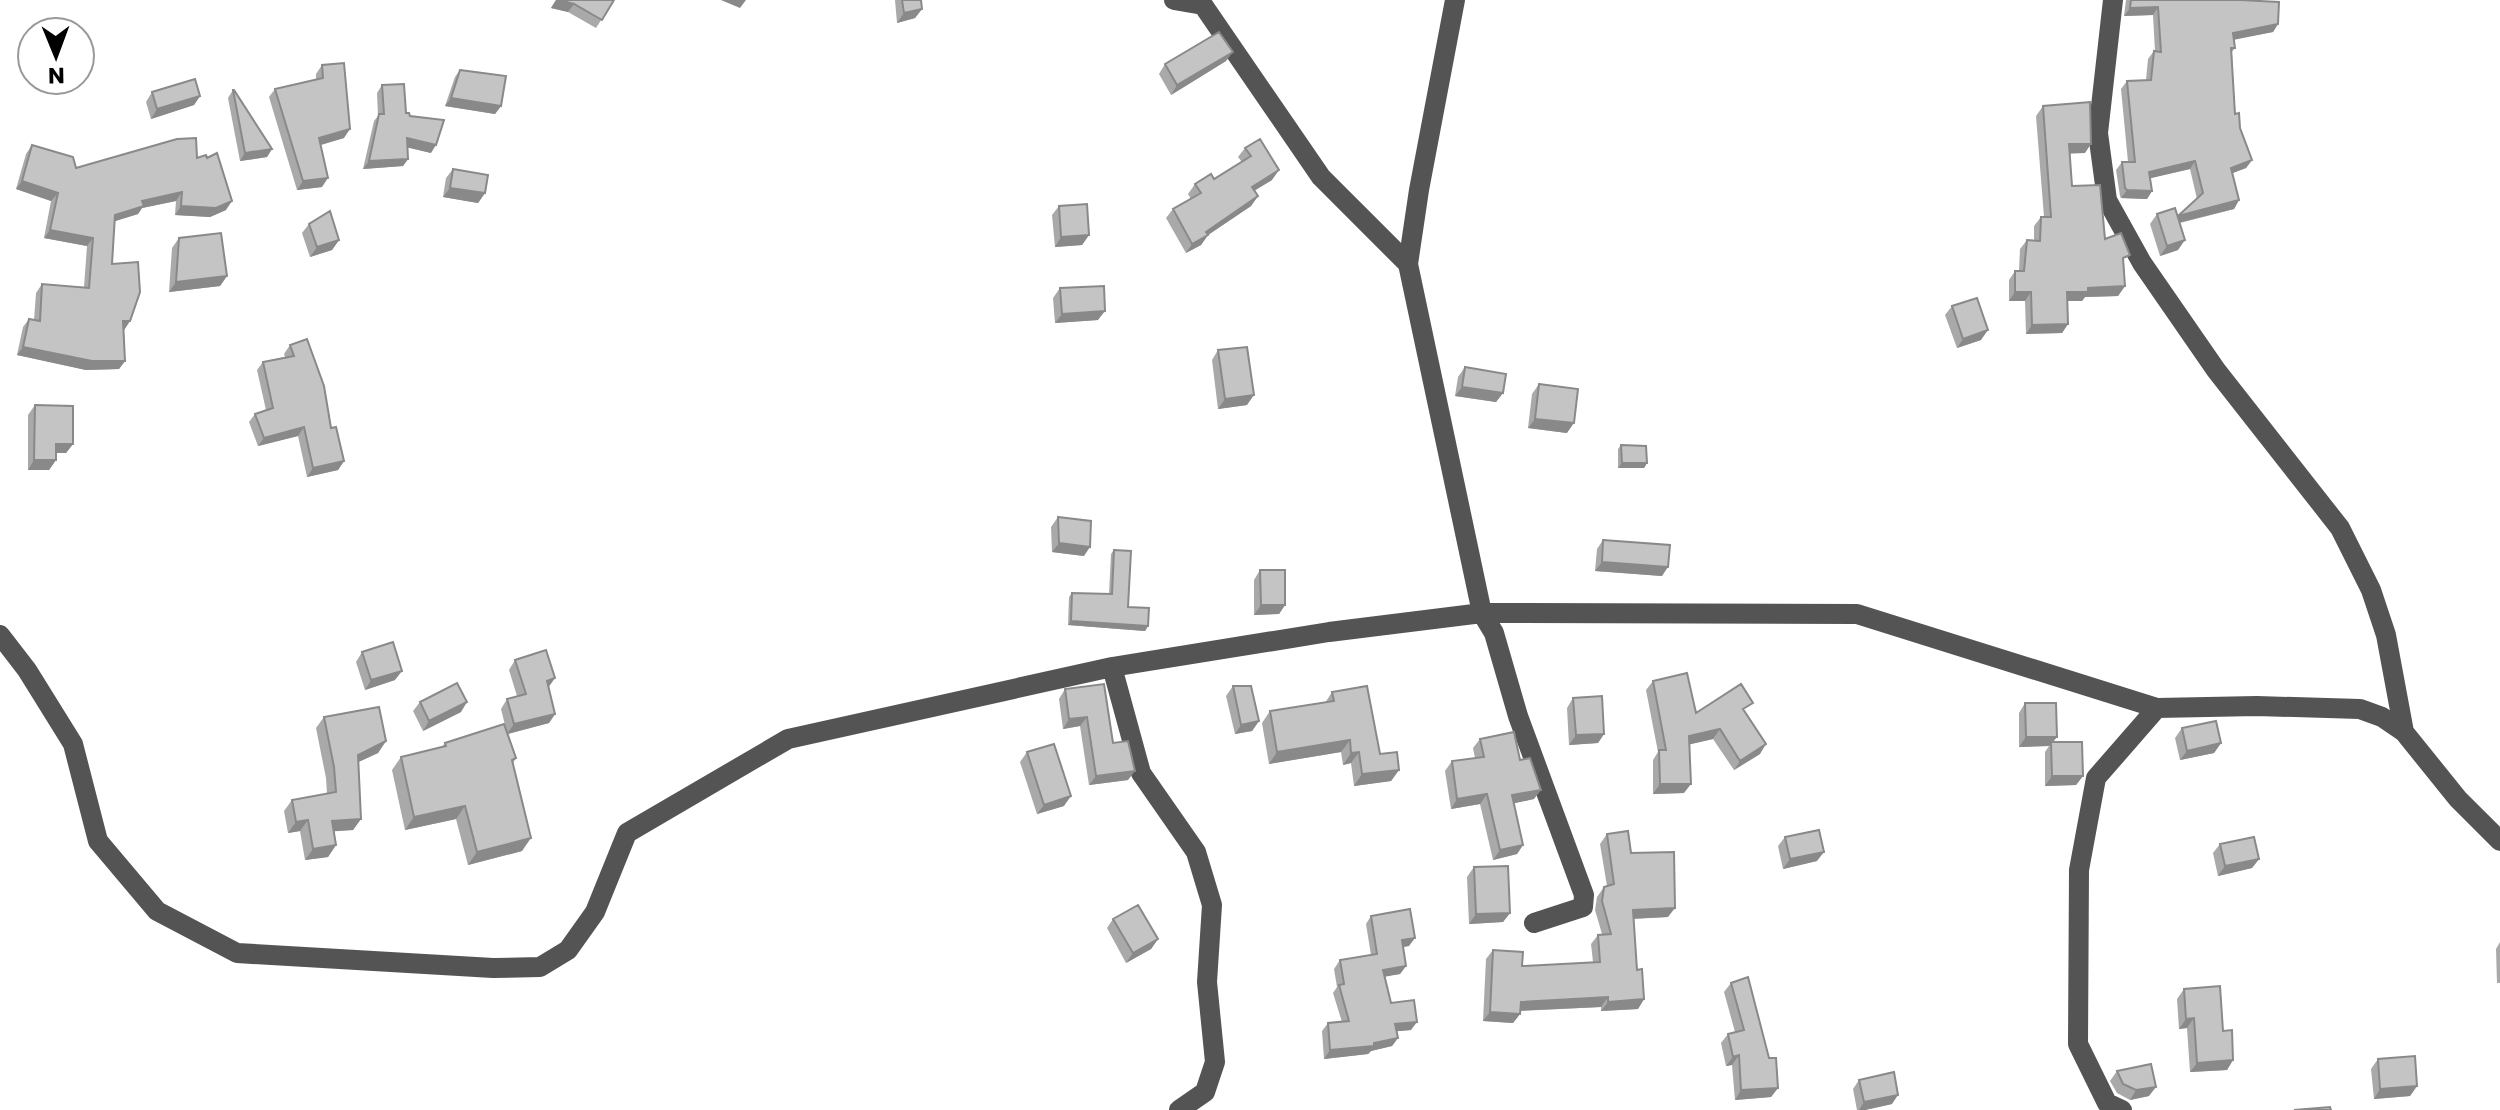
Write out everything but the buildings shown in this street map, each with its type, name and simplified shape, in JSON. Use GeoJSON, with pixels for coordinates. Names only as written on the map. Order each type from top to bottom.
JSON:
{"type":"FeatureCollection","features":[{"type":"Feature","properties":{"kind":"street"},"geometry":{"type":"LineString","coordinates":[[1174,0],[1203,5],[1321,177],[1408,264]]}},
{"type":"Feature","properties":{"kind":"street"},"geometry":{"type":"LineString","coordinates":[[1455,0],[1408,264],[1482,613],[1494,633],[1518,716],[1584,895],[1583,907],[1534,923]]}},
{"type":"Feature","properties":{"kind":"street"},"geometry":{"type":"LineString","coordinates":[[2113,0],[2098,133],[2107,200],[2142,263],[2216,370],[2340,528],[2371,590],[2386,635],[2404,732]]}},
{"type":"Feature","properties":{"kind":"street"},"geometry":{"type":"LineString","coordinates":[[0,635],[27,670],[73,744],[98,841],[157,911],[237,953],[493,968],[540,967],[568,950],[595,912],[627,833],[788,739],[1112,667],[1329,632],[1482,613],[1857,614],[2157,708],[2257,706],[2360,709],[2382,717],[2404,732],[2458,799],[2500,841]]}},
{"type":"Feature","properties":{"kind":"street"},"geometry":{"type":"LineString","coordinates":[[1112,667],[1141,773],[1196,852],[1212,905],[1207,982],[1215,1062],[1205,1092],[1179,1110]]}},
{"type":"Feature","properties":{"kind":"street"},"geometry":{"type":"LineString","coordinates":[[2122,1110],[2107,1103],[2078,1044],[2079,870],[2096,778],[2157,708]]}}]}
